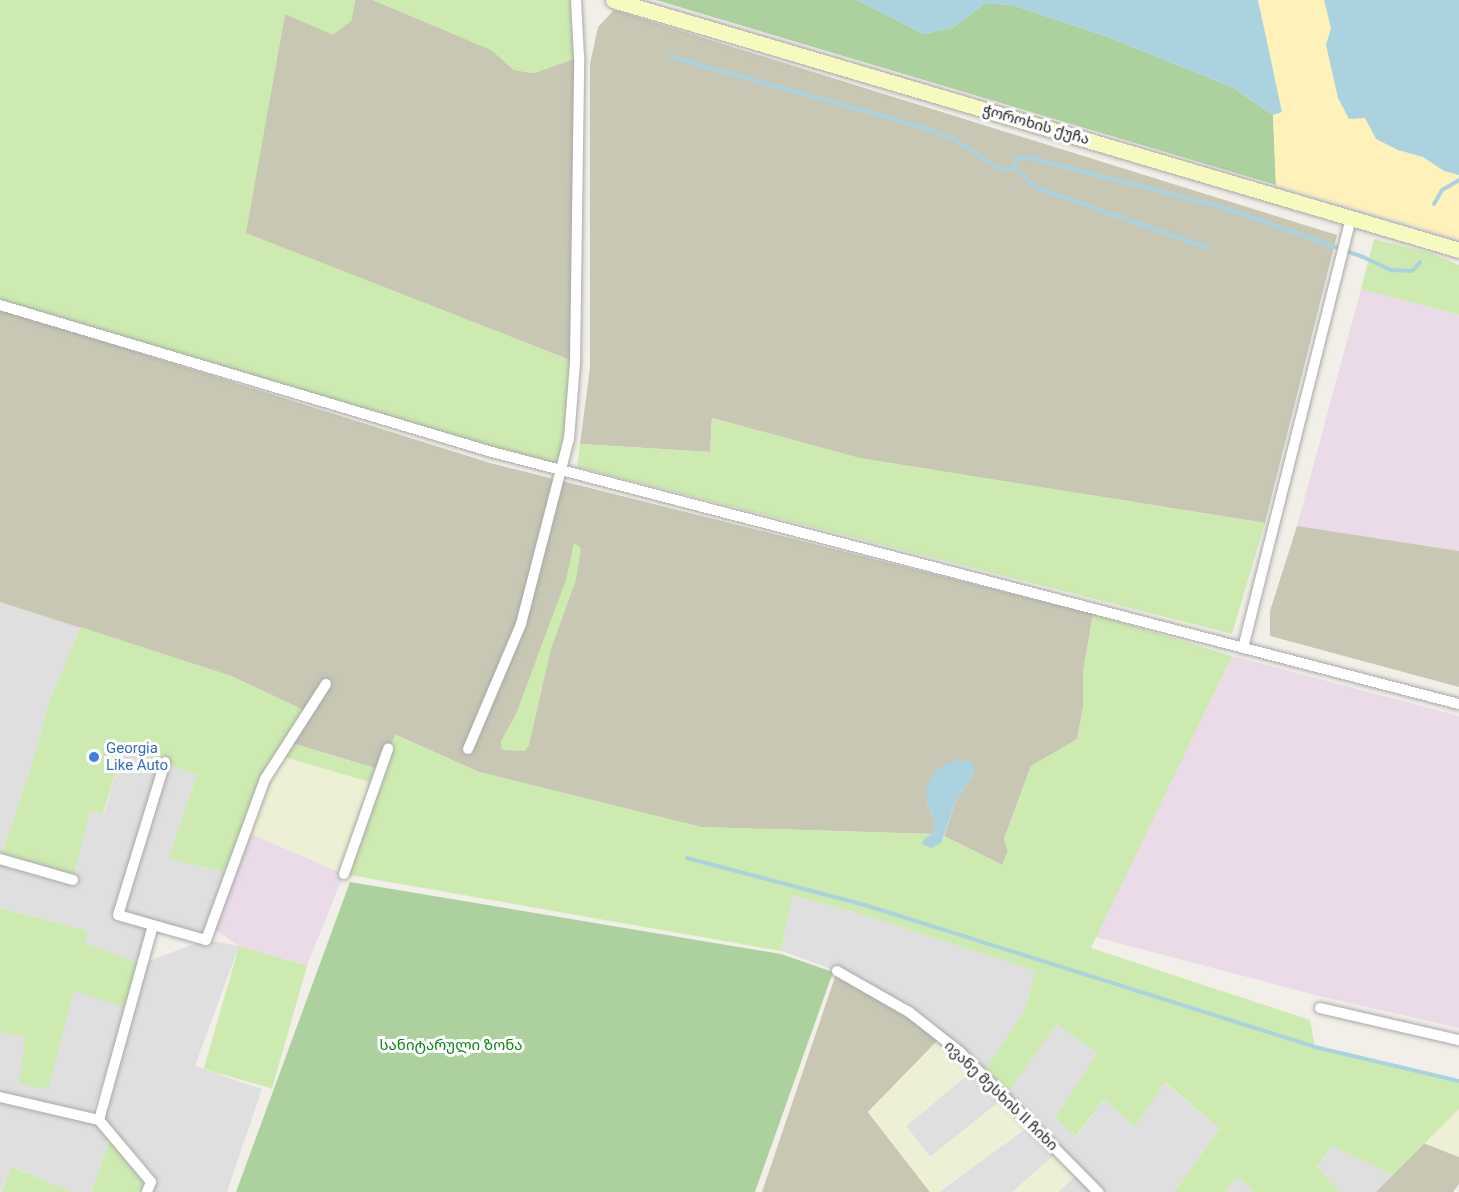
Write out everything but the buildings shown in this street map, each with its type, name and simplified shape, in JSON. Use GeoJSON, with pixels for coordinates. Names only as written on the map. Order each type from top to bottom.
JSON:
{"type":"FeatureCollection","features":[{"type":"Feature","properties":{"kind":"street"},"geometry":{"type":"LineString","coordinates":[[468,749],[521,624],[569,439],[575,362],[579,57],[576,0]]}},
{"type":"Feature","properties":{"kind":"street","name":"ჭოროხის ქუჩა"},"geometry":{"type":"LineString","coordinates":[[613,0],[1459,252]]}},
{"type":"Feature","properties":{"kind":"street"},"geometry":{"type":"LineString","coordinates":[[1243,648],[1351,218]]}},
{"type":"Feature","properties":{"kind":"street"},"geometry":{"type":"LineString","coordinates":[[0,305],[492,452],[1459,704]]}},
{"type":"Feature","properties":{"kind":"street"},"geometry":{"type":"LineString","coordinates":[[165,762],[118,915],[206,940],[265,779],[326,684]]}},
{"type":"Feature","properties":{"kind":"street"},"geometry":{"type":"LineString","coordinates":[[344,874],[388,749]]}},
{"type":"Feature","properties":{"kind":"street"},"geometry":{"type":"LineString","coordinates":[[0,859],[73,880]]}},
{"type":"Feature","properties":{"kind":"street"},"geometry":{"type":"LineString","coordinates":[[99,1120],[153,925]]}},
{"type":"Feature","properties":{"kind":"street","name":"ივანე მესხის II ჩიხი"},"geometry":{"type":"LineString","coordinates":[[837,971],[909,1012],[960,1052],[1098,1192]]}},
{"type":"Feature","properties":{"kind":"street"},"geometry":{"type":"LineString","coordinates":[[1320,1008],[1459,1040]]}},
{"type":"Feature","properties":{"kind":"street"},"geometry":{"type":"LineString","coordinates":[[0,1097],[99,1120],[151,1182],[147,1192]]}},
{"type":"Feature","properties":{"kind":"shaded area"},"geometry":{"type":"Polygon","coordinates":[[[355,0],[373,0],[492,50],[514,70],[534,73],[579,57],[575,362],[245,233],[285,14],[351,21],[355,0]]]}},
{"type":"Feature","properties":{"kind":"shaded area"},"geometry":{"type":"Polygon","coordinates":[[[614,10],[1337,235],[1265,523],[859,458],[712,418],[710,452],[580,444],[590,368],[590,64],[598,27],[614,10]]]}},
{"type":"Feature","properties":{"kind":"shaded area"},"geometry":{"type":"Polygon","coordinates":[[[1361,289],[1459,315],[1459,551],[1297,526],[1361,289]]]}},
{"type":"Feature","properties":{"kind":"shaded area"},"geometry":{"type":"Polygon","coordinates":[[[0,309],[490,463],[1093,614],[1083,673],[1083,708],[1077,740],[1031,766],[1004,839],[1008,851],[1002,865],[944,836],[956,800],[973,775],[972,762],[926,801],[935,825],[932,834],[701,827],[479,772],[396,735],[381,770],[288,742],[306,712],[299,708],[231,676],[0,602],[0,309]]]}},
{"type":"Feature","properties":{"kind":"shaded area"},"geometry":{"type":"Polygon","coordinates":[[[1297,526],[1459,551],[1459,687],[1270,636],[1270,611],[1297,526]]]}},
{"type":"Feature","properties":{"kind":"shaded area"},"geometry":{"type":"Polygon","coordinates":[[[0,602],[81,627],[50,699],[33,760],[0,858],[0,602]]]}},
{"type":"Feature","properties":{"kind":"shaded area"},"geometry":{"type":"Polygon","coordinates":[[[1232,656],[1459,716],[1459,1028],[1319,996],[1095,937],[1232,656]]]}},
{"type":"Feature","properties":{"kind":"shaded area"},"geometry":{"type":"Polygon","coordinates":[[[123,747],[197,775],[168,859],[230,873],[207,940],[239,946],[195,1066],[262,1089],[227,1192],[151,1192],[155,1182],[151,1171],[130,1148],[122,1145],[112,1135],[91,1192],[72,1192],[13,1167],[0,1192],[0,1097],[99,1120],[127,1017],[92,1112],[0,1094],[0,1032],[25,1036],[84,943],[88,931],[0,908],[0,859],[73,880],[90,811],[104,814],[123,747]],[[153,925],[143,963],[205,940],[153,925]]]}},
{"type":"Feature","properties":{"kind":"shaded area"},"geometry":{"type":"Polygon","coordinates":[[[278,755],[376,784],[344,874],[245,831],[278,755]]]}},
{"type":"Feature","properties":{"kind":"shaded area"},"geometry":{"type":"Polygon","coordinates":[[[245,831],[344,874],[307,965],[239,946],[211,927],[245,831]]]}},
{"type":"Feature","properties":{"kind":"shaded area"},"geometry":{"type":"Polygon","coordinates":[[[791,896],[854,912],[1036,971],[1026,1008],[982,1074],[1005,1097],[1057,1024],[1097,1053],[1055,1118],[1077,1136],[1104,1099],[1135,1127],[1164,1082],[1220,1129],[1174,1192],[1058,1192],[1079,1173],[1058,1152],[1012,1192],[939,1192],[1031,1125],[1004,1098],[930,1157],[906,1126],[976,1068],[837,971],[781,951],[791,896]]]}},
{"type":"Feature","properties":{"kind":"shaded area"},"geometry":{"type":"Polygon","coordinates":[[[837,971],[941,1037],[868,1112],[930,1192],[762,1192],[837,971]]]}},
{"type":"Feature","properties":{"kind":"shaded area"},"geometry":{"type":"Polygon","coordinates":[[[941,1037],[976,1068],[906,1126],[930,1157],[1005,1097],[1031,1124],[939,1192],[930,1192],[868,1112],[941,1037]]]}},
{"type":"Feature","properties":{"kind":"shaded area"},"geometry":{"type":"Polygon","coordinates":[[[1459,1109],[1459,1157],[1424,1143],[1459,1109]]]}},
{"type":"Feature","properties":{"kind":"shaded area"},"geometry":{"type":"Polygon","coordinates":[[[1424,1143],[1459,1157],[1459,1184],[1453,1192],[1376,1192],[1424,1143]]]}},
{"type":"Feature","properties":{"kind":"shaded area"},"geometry":{"type":"Polygon","coordinates":[[[1332,1146],[1393,1175],[1376,1192],[1340,1192],[1317,1167],[1332,1146]]]}},
{"type":"Feature","properties":{"kind":"shaded area"},"geometry":{"type":"Polygon","coordinates":[[[1058,1152],[1079,1173],[1058,1192],[1012,1192],[1058,1152]]]}},
{"type":"Feature","properties":{"kind":"shaded area"},"geometry":{"type":"Polygon","coordinates":[[[1237,1176],[1254,1192],[1225,1192],[1237,1176]]]}},
{"type":"Feature","properties":{"kind":"green space"},"geometry":{"type":"Polygon","coordinates":[[[0,0],[355,0],[351,21],[333,35],[285,14],[246,233],[575,362],[561,470],[0,305],[0,0]]]}},
{"type":"Feature","properties":{"kind":"green space"},"geometry":{"type":"Polygon","coordinates":[[[373,0],[576,0],[579,57],[533,73],[514,70],[491,50],[373,0]]]}},
{"type":"Feature","properties":{"kind":"green space"},"geometry":{"type":"Polygon","coordinates":[[[656,0],[857,0],[924,34],[954,27],[985,3],[1012,5],[1108,37],[1232,87],[1273,115],[1276,185],[656,0]]]}},
{"type":"Feature","properties":{"kind":"green space"},"geometry":{"type":"Polygon","coordinates":[[[1374,239],[1431,253],[1459,265],[1459,315],[1361,289],[1374,239]]]}},
{"type":"Feature","properties":{"kind":"green space"},"geometry":{"type":"Polygon","coordinates":[[[712,418],[859,458],[1265,523],[1232,634],[577,467],[580,444],[710,452],[712,418]]]}},
{"type":"Feature","properties":{"kind":"green space"},"geometry":{"type":"Polygon","coordinates":[[[574,543],[581,548],[576,580],[551,649],[529,745],[525,751],[504,750],[501,748],[501,741],[516,714],[566,580],[574,543]]]}},
{"type":"Feature","properties":{"kind":"green space"},"geometry":{"type":"Polygon","coordinates":[[[1093,614],[1232,656],[1091,948],[1310,1020],[1315,1047],[1459,1081],[1459,1109],[1393,1175],[1332,1146],[1317,1167],[1340,1192],[1254,1192],[1237,1177],[1225,1192],[1174,1192],[1220,1129],[1165,1082],[1135,1127],[1104,1099],[1076,1136],[1055,1118],[1097,1053],[1057,1024],[1005,1097],[982,1074],[1026,1008],[1035,971],[854,912],[792,896],[781,951],[344,874],[376,784],[278,755],[230,873],[168,859],[197,775],[123,747],[103,814],[90,811],[73,880],[0,859],[33,760],[50,699],[81,627],[231,676],[299,708],[307,712],[288,742],[380,770],[395,735],[479,772],[701,827],[932,834],[941,843],[944,836],[1002,865],[1008,851],[1004,840],[1031,766],[1077,739],[1083,708],[1083,673],[1093,614]]]}},
{"type":"Feature","properties":{"kind":"green space","name":"სანიტარული ზონა"},"geometry":{"type":"Polygon","coordinates":[[[350,882],[781,954],[833,972],[755,1192],[236,1192],[350,882]]]}},
{"type":"Feature","properties":{"kind":"green space"},"geometry":{"type":"Polygon","coordinates":[[[0,908],[88,931],[85,943],[142,964],[130,1009],[74,991],[48,1090],[19,1083],[25,1037],[0,1032],[0,908]]]}},
{"type":"Feature","properties":{"kind":"green space"},"geometry":{"type":"Polygon","coordinates":[[[239,946],[307,966],[272,1089],[204,1069],[239,946]]]}},
{"type":"Feature","properties":{"kind":"green space"},"geometry":{"type":"Polygon","coordinates":[[[112,1135],[146,1181],[140,1192],[91,1192],[112,1135]]]}},
{"type":"Feature","properties":{"kind":"green space"},"geometry":{"type":"Polygon","coordinates":[[[12,1167],[72,1192],[1,1192],[12,1167]]]}},
{"type":"Feature","properties":{"kind":"sand"},"geometry":{"type":"Polygon","coordinates":[[[1258,0],[1324,0],[1327,4],[1331,28],[1326,45],[1338,98],[1366,118],[1398,150],[1423,157],[1444,171],[1459,175],[1459,239],[1276,185],[1273,115],[1282,112],[1258,0]]]}},
{"type":"Feature","properties":{"kind":"water"},"geometry":{"type":"Polygon","coordinates":[[[857,0],[1258,0],[1282,112],[1273,115],[1232,87],[1108,37],[1012,5],[985,3],[954,27],[924,34],[857,0]]]}},
{"type":"Feature","properties":{"kind":"water"},"geometry":{"type":"Polygon","coordinates":[[[1324,0],[1459,0],[1459,175],[1444,171],[1423,157],[1398,150],[1376,139],[1365,118],[1349,119],[1338,98],[1326,45],[1331,28],[1324,0]]]}},
{"type":"Feature","properties":{"kind":"water"},"geometry":{"type":"Polygon","coordinates":[[[956,760],[973,762],[973,775],[956,800],[941,843],[931,848],[922,844],[925,838],[932,834],[935,825],[926,801],[928,785],[934,772],[956,760]]]}},
{"type":"Feature","properties":{"kind":"waterway"},"geometry":{"type":"LineString","coordinates":[[671,57],[929,129],[955,140],[1000,169],[1013,168]]}},
{"type":"Feature","properties":{"kind":"waterway"},"geometry":{"type":"LineString","coordinates":[[1208,248],[1037,188],[1013,168],[1018,158],[1027,157],[1228,209],[1363,257],[1391,270],[1412,271],[1420,262]]}},
{"type":"Feature","properties":{"kind":"waterway"},"geometry":{"type":"LineString","coordinates":[[1434,204],[1442,190],[1459,180]]}},
{"type":"Feature","properties":{"kind":"waterway"},"geometry":{"type":"LineString","coordinates":[[687,858],[865,905],[1315,1047],[1459,1081]]}},
{"type":"Feature","properties":{"kind":"place","name":"Georgia Like Auto"},"geometry":{"type":"Point","coordinates":[94,757]}}]}
